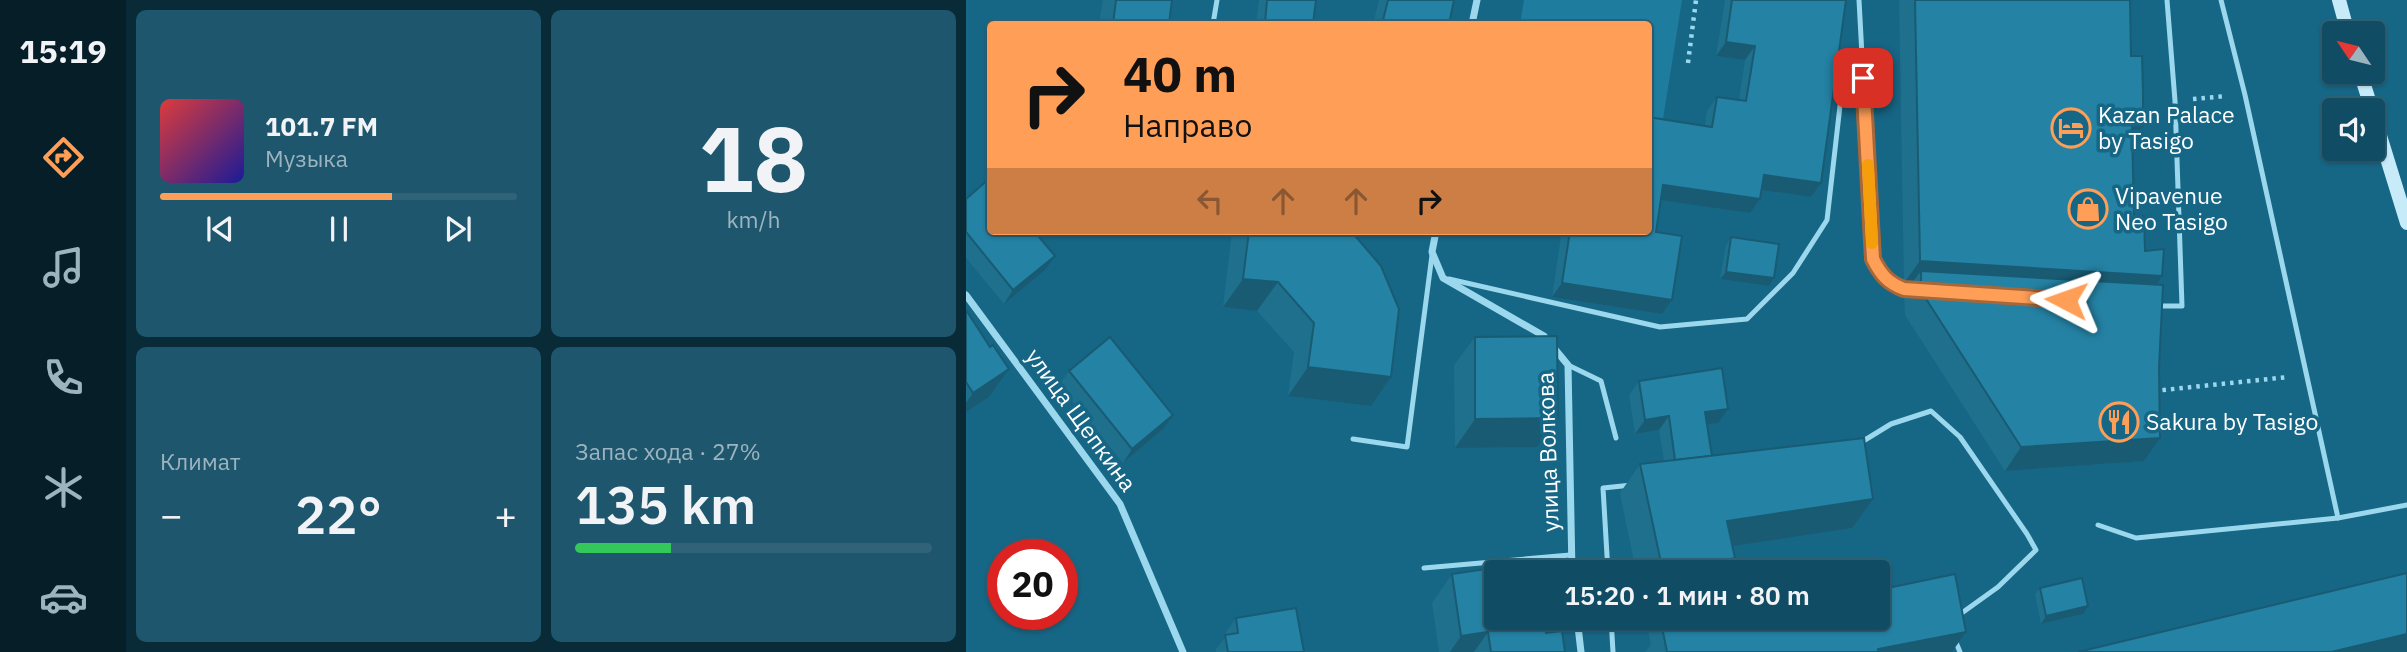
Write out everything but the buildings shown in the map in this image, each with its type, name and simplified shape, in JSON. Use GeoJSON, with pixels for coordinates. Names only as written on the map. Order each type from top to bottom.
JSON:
{"type":"FeatureCollection","features":[{"type":"Feature","properties":{"kind":"main road"},"geometry":{"type":"LineString","coordinates":[[2339,0],[2345,21]]}},
{"type":"Feature","properties":{"kind":"main road"},"geometry":{"type":"LineString","coordinates":[[2385,151],[2407,223]]}},
{"type":"Feature","properties":{"kind":"street"},"geometry":{"type":"LineString","coordinates":[[1473,21],[1477,0]]}},
{"type":"Feature","properties":{"kind":"street"},"geometry":{"type":"LineString","coordinates":[[1435,235],[1432,252],[1443,278]]}},
{"type":"Feature","properties":{"kind":"street","name":"улица Волкова"},"geometry":{"type":"LineString","coordinates":[[1443,278],[1544,336],[1568,365],[1571,560]]}},
{"type":"Feature","properties":{"kind":"street","name":"улица Щепкина"},"geometry":{"type":"LineString","coordinates":[[966,295],[1121,504],[1183,652]]}},
{"type":"Feature","properties":{"kind":"street"},"geometry":{"type":"LineString","coordinates":[[1578,630],[1581,652]]}},
{"type":"Feature","properties":{"kind":"lane"},"geometry":{"type":"LineString","coordinates":[[1214,21],[1217,0]]}},
{"type":"Feature","properties":{"kind":"lane"},"geometry":{"type":"LineString","coordinates":[[1859,0],[1873,259],[1880,275],[1892,285],[1917,290]]}},
{"type":"Feature","properties":{"kind":"lane"},"geometry":{"type":"LineString","coordinates":[[2147,305],[2182,306],[2175,101],[2167,0]]}},
{"type":"Feature","properties":{"kind":"lane"},"geometry":{"type":"LineString","coordinates":[[2221,0],[2245,95],[2338,518]]}},
{"type":"Feature","properties":{"kind":"lane"},"geometry":{"type":"LineString","coordinates":[[1443,278],[1660,327],[1747,319],[1793,273],[1827,220],[1842,88]]}},
{"type":"Feature","properties":{"kind":"lane"},"geometry":{"type":"LineString","coordinates":[[1353,439],[1407,447],[1432,252]]}},
{"type":"Feature","properties":{"kind":"lane"},"geometry":{"type":"LineString","coordinates":[[1568,365],[1601,381],[1616,438]]}},
{"type":"Feature","properties":{"kind":"lane"},"geometry":{"type":"LineString","coordinates":[[1858,444],[1891,424],[1931,411],[1960,437],[2036,550],[1998,587],[1948,623]]}},
{"type":"Feature","properties":{"kind":"lane"},"geometry":{"type":"LineString","coordinates":[[1607,560],[1603,488],[1642,484]]}},
{"type":"Feature","properties":{"kind":"lane"},"geometry":{"type":"LineString","coordinates":[[2098,525],[2136,538],[2338,518],[2407,505]]}},
{"type":"Feature","properties":{"kind":"lane"},"geometry":{"type":"LineString","coordinates":[[1424,568],[1570,555]]}},
{"type":"Feature","properties":{"kind":"lane"},"geometry":{"type":"LineString","coordinates":[[1612,630],[1614,652]]}},
{"type":"Feature","properties":{"kind":"lane"},"geometry":{"type":"LineString","coordinates":[[1952,633],[1960,652]]}},
{"type":"Feature","properties":{"kind":"path"},"geometry":{"type":"LineString","coordinates":[[1688,63],[1696,0]]}},
{"type":"Feature","properties":{"kind":"path"},"geometry":{"type":"LineString","coordinates":[[2175,101],[2245,95]]}},
{"type":"Feature","properties":{"kind":"path"},"geometry":{"type":"LineString","coordinates":[[2150,391],[2306,375]]}},
{"type":"Feature","properties":{"kind":"path"},"geometry":{"type":"LineString","coordinates":[[2158,378],[2158,390]]}},
{"type":"Feature","properties":{"kind":"shaded area"},"geometry":{"type":"Polygon","coordinates":[[[1524,0],[1682,0],[1663,119],[1652,117],[1652,21],[1520,21],[1524,0]]]}},
{"type":"Feature","properties":{"kind":"slow traffic"},"geometry":{"type":"LineString","coordinates":[[1868,165],[1872,243]]}},
{"type":"Feature","properties":{"kind":"place","name":"Kazan Palace by Tasigo"},"geometry":{"type":"Point","coordinates":[2071,128]}},
{"type":"Feature","properties":{"kind":"place","name":"Vipavenue Neo Tasigo"},"geometry":{"type":"Point","coordinates":[2088,209]}},
{"type":"Feature","properties":{"kind":"place","name":"Sakura by Tasigo"},"geometry":{"type":"Point","coordinates":[2119,422]}},
{"type":"Feature","properties":{"kind":"route"},"geometry":{"type":"LineString","coordinates":[[1863,78],[1873,259],[1880,275],[1892,285],[1904,289],[2066,300]]}}]}
